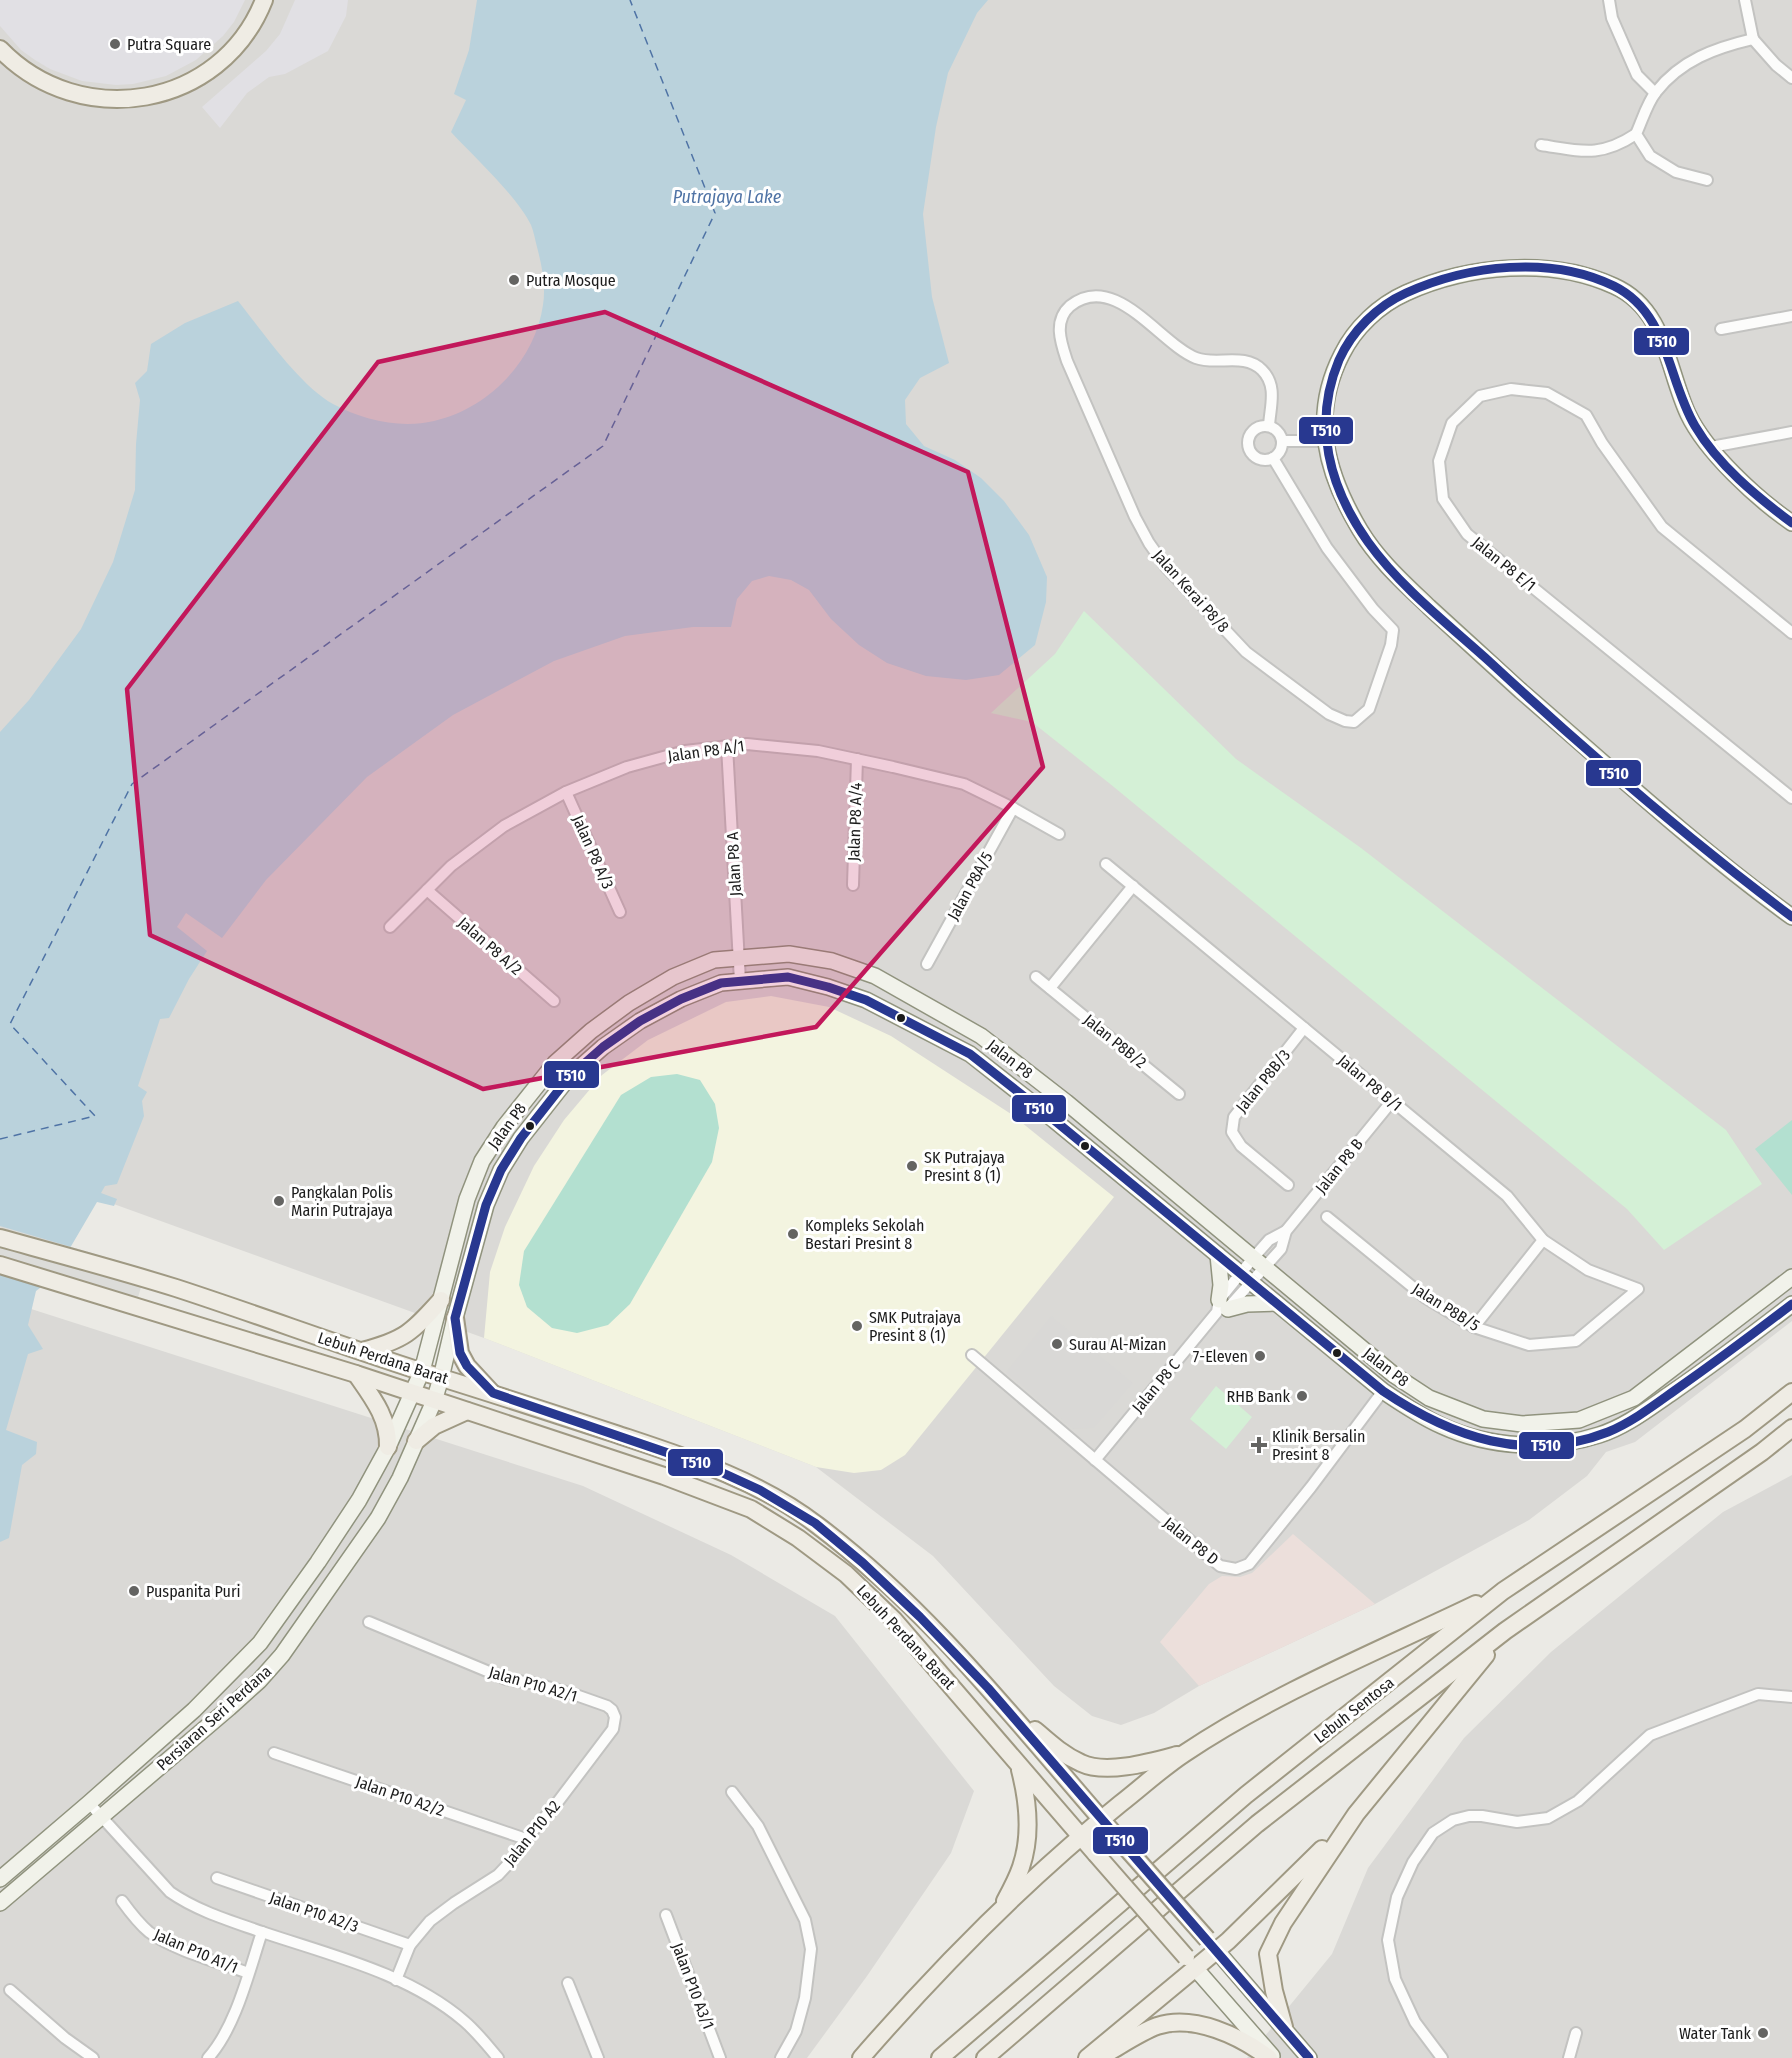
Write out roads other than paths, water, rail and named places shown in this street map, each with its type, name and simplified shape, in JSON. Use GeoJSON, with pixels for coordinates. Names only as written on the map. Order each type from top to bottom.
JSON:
{"type":"FeatureCollection","features":[{"type":"Feature","properties":{"kind":"main road"},"geometry":{"type":"LineString","coordinates":[[0,49],[39,80],[61,90],[104,100],[145,98],[184,85],[219,63],[247,33],[264,0]]}},
{"type":"Feature","properties":{"kind":"main road","name":"Lebuh Perdana Barat"},"geometry":{"type":"LineString","coordinates":[[0,1238],[172,1287],[441,1378],[493,1393],[668,1452],[712,1468],[760,1490],[815,1523],[863,1563],[920,1617],[988,1688],[1212,1945]]}},
{"type":"Feature","properties":{"kind":"main road","name":"Lebuh Perdana Barat"},"geometry":{"type":"LineString","coordinates":[[0,1265],[356,1374],[664,1476],[751,1509],[798,1538],[846,1574],[894,1620],[1191,1963]]}},
{"type":"Feature","properties":{"kind":"main road"},"geometry":{"type":"LineString","coordinates":[[361,1351],[389,1344],[405,1336],[441,1300]]}},
{"type":"Feature","properties":{"kind":"main road"},"geometry":{"type":"LineString","coordinates":[[455,1318],[460,1353],[467,1366],[493,1393]]}},
{"type":"Feature","properties":{"kind":"main road"},"geometry":{"type":"LineString","coordinates":[[356,1374],[382,1414],[388,1435],[387,1447]]}},
{"type":"Feature","properties":{"kind":"main road","name":"Lebuh Sentosa"},"geometry":{"type":"LineString","coordinates":[[940,2058],[1246,1795],[1503,1591],[1744,1429],[1792,1392]]}},
{"type":"Feature","properties":{"kind":"main road"},"geometry":{"type":"LineString","coordinates":[[416,1441],[434,1426],[467,1411]]}},
{"type":"Feature","properties":{"kind":"main road","name":"Lebuh Sentosa"},"geometry":{"type":"LineString","coordinates":[[985,2058],[1257,1824],[1505,1631],[1762,1452],[1792,1428]]}},
{"type":"Feature","properties":{"kind":"main road"},"geometry":{"type":"LineString","coordinates":[[861,2058],[904,2008],[1002,1907],[1101,1819],[1184,1754],[1267,1704],[1503,1591]]}},
{"type":"Feature","properties":{"kind":"main road"},"geometry":{"type":"LineString","coordinates":[[1087,2058],[1191,1963],[1282,1890],[1356,1814],[1505,1631]]}},
{"type":"Feature","properties":{"kind":"main road"},"geometry":{"type":"LineString","coordinates":[[988,1688],[1057,1749],[1083,1764],[1107,1767],[1184,1754]]}},
{"type":"Feature","properties":{"kind":"main road"},"geometry":{"type":"LineString","coordinates":[[1002,1907],[1022,1866],[1028,1825],[1027,1796],[1018,1764]]}},
{"type":"Feature","properties":{"kind":"main road"},"geometry":{"type":"LineString","coordinates":[[1284,2027],[1274,1991],[1268,1954],[1283,1923],[1356,1814]]}},
{"type":"Feature","properties":{"kind":"main road"},"geometry":{"type":"LineString","coordinates":[[1099,2058],[1158,2026],[1187,2023],[1210,2028],[1239,2039],[1269,2058]]}},
{"type":"Feature","properties":{"kind":"street"},"geometry":{"type":"LineString","coordinates":[[1608,0],[1612,18],[1637,75],[1655,93]]}},
{"type":"Feature","properties":{"kind":"street"},"geometry":{"type":"LineString","coordinates":[[1744,0],[1753,39],[1776,65],[1792,78]]}},
{"type":"Feature","properties":{"kind":"street"},"geometry":{"type":"LineString","coordinates":[[1541,145],[1589,152],[1618,146],[1636,134],[1655,93],[1685,63],[1719,47],[1753,39]]}},
{"type":"Feature","properties":{"kind":"street"},"geometry":{"type":"LineString","coordinates":[[1636,134],[1650,156],[1676,172],[1707,180]]}},
{"type":"Feature","properties":{"kind":"street"},"geometry":{"type":"LineString","coordinates":[[1792,523],[1772,510],[1744,484],[1711,447],[1689,416],[1667,350],[1652,319],[1635,299],[1617,286],[1558,269],[1529,268],[1450,277],[1422,285],[1378,310],[1358,329],[1335,368],[1324,406],[1326,441],[1331,470],[1344,501],[1361,532],[1392,572],[1482,656],[1661,813],[1730,871],[1792,917]]}},
{"type":"Feature","properties":{"kind":"street","name":"Jalan Kerai P8/8"},"geometry":{"type":"LineString","coordinates":[[1269,426],[1273,393],[1270,380],[1262,369],[1251,362],[1207,361],[1192,356],[1141,316],[1114,301],[1092,297],[1083,298],[1064,312],[1059,328],[1061,345],[1067,361],[1134,517],[1154,551],[1185,588],[1246,652],[1329,714],[1345,722],[1354,722],[1369,709],[1391,645],[1393,630],[1373,609],[1328,549],[1273,458]]}},
{"type":"Feature","properties":{"kind":"street"},"geometry":{"type":"LineString","coordinates":[[1721,329],[1792,316]]}},
{"type":"Feature","properties":{"kind":"street","name":"Jalan P8 E/1"},"geometry":{"type":"LineString","coordinates":[[1792,633],[1662,526],[1602,443],[1586,415],[1547,393],[1511,389],[1480,396],[1452,423],[1439,461],[1443,499],[1467,534],[1792,798]]}},
{"type":"Feature","properties":{"kind":"street"},"geometry":{"type":"LineString","coordinates":[[1269,426],[1275,429],[1282,441],[1278,453],[1273,458],[1260,459],[1254,456],[1248,445],[1251,432],[1256,428],[1269,426]]}},
{"type":"Feature","properties":{"kind":"street"},"geometry":{"type":"LineString","coordinates":[[1711,447],[1792,432]]}},
{"type":"Feature","properties":{"kind":"street"},"geometry":{"type":"LineString","coordinates":[[1282,441],[1326,441]]}},
{"type":"Feature","properties":{"kind":"street","name":"Jalan P8 A/1"},"geometry":{"type":"LineString","coordinates":[[390,927],[451,866],[504,826],[566,792],[627,766],[685,751],[747,744],[818,750],[964,784],[1059,834]]}},
{"type":"Feature","properties":{"kind":"street","name":"Jalan P8 A"},"geometry":{"type":"LineString","coordinates":[[727,746],[740,981]]}},
{"type":"Feature","properties":{"kind":"street","name":"Jalan P8 A/4"},"geometry":{"type":"LineString","coordinates":[[853,885],[857,759]]}},
{"type":"Feature","properties":{"kind":"street","name":"Jalan P8 A/3"},"geometry":{"type":"LineString","coordinates":[[566,792],[620,912]]}},
{"type":"Feature","properties":{"kind":"street","name":"Jalan P8A/5"},"geometry":{"type":"LineString","coordinates":[[927,964],[1013,808]]}},
{"type":"Feature","properties":{"kind":"street","name":"Jalan P8 B/1"},"geometry":{"type":"LineString","coordinates":[[1106,864],[1507,1196],[1543,1240],[1588,1270],[1638,1289]]}},
{"type":"Feature","properties":{"kind":"street"},"geometry":{"type":"LineString","coordinates":[[1050,988],[1133,886]]}},
{"type":"Feature","properties":{"kind":"street","name":"Jalan P8 A/2"},"geometry":{"type":"LineString","coordinates":[[427,890],[554,1001]]}},
{"type":"Feature","properties":{"kind":"street","name":"Jalan P8"},"geometry":{"type":"LineString","coordinates":[[411,1394],[422,1371],[467,1199],[482,1161],[504,1127],[555,1063],[591,1031],[629,1003],[673,977],[714,960],[789,954],[832,961],[875,976],[981,1036],[1066,1102],[1394,1375],[1428,1398],[1483,1419],[1522,1424],[1579,1420],[1634,1398],[1792,1277]]}},
{"type":"Feature","properties":{"kind":"street","name":"Jalan P8"},"geometry":{"type":"LineString","coordinates":[[434,1401],[486,1206],[501,1170],[521,1138],[569,1077],[603,1047],[640,1021],[681,999],[721,983],[788,977],[866,1000],[970,1054],[1054,1120],[1383,1391],[1443,1427],[1485,1441],[1521,1446],[1573,1441],[1600,1435],[1623,1425],[1723,1358],[1792,1304]]}},
{"type":"Feature","properties":{"kind":"street","name":"Jalan P8B/2"},"geometry":{"type":"LineString","coordinates":[[1036,977],[1179,1094]]}},
{"type":"Feature","properties":{"kind":"street","name":"Jalan P8B/3"},"geometry":{"type":"LineString","coordinates":[[1288,1185],[1241,1146],[1232,1132],[1234,1117],[1304,1028]]}},
{"type":"Feature","properties":{"kind":"street","name":"Jalan P8 B"},"geometry":{"type":"LineString","coordinates":[[1246,1278],[1260,1262],[1269,1240],[1286,1232],[1392,1101]]}},
{"type":"Feature","properties":{"kind":"street","name":"Jalan P8B/5"},"geometry":{"type":"LineString","coordinates":[[1327,1217],[1426,1298],[1474,1327],[1529,1345],[1576,1341],[1638,1289]]}},
{"type":"Feature","properties":{"kind":"street"},"geometry":{"type":"LineString","coordinates":[[1474,1327],[1543,1240]]}},
{"type":"Feature","properties":{"kind":"street"},"geometry":{"type":"LineString","coordinates":[[1218,1255],[1221,1307],[1276,1303]]}},
{"type":"Feature","properties":{"kind":"street","name":"Jalan P8 C"},"geometry":{"type":"LineString","coordinates":[[1095,1460],[1246,1278]]}},
{"type":"Feature","properties":{"kind":"street","name":"Jalan P8 D"},"geometry":{"type":"LineString","coordinates":[[972,1355],[1220,1566],[1236,1569],[1249,1564],[1311,1487],[1383,1391]]}},
{"type":"Feature","properties":{"kind":"street","name":"Persiaran Seri Perdana"},"geometry":{"type":"LineString","coordinates":[[0,1879],[194,1710],[260,1643],[359,1500],[411,1394]]}},
{"type":"Feature","properties":{"kind":"street","name":"Persiaran Seri Perdana"},"geometry":{"type":"LineString","coordinates":[[0,1903],[229,1708],[282,1655],[378,1518],[400,1478],[434,1401]]}},
{"type":"Feature","properties":{"kind":"street","name":"Jalan P10 A2/1"},"geometry":{"type":"LineString","coordinates":[[369,1622],[506,1679],[564,1691],[607,1706],[612,1710],[615,1718],[613,1729]]}},
{"type":"Feature","properties":{"kind":"street"},"geometry":{"type":"LineString","coordinates":[[1442,2058],[1415,2022],[1395,1979],[1388,1940],[1397,1896],[1413,1862],[1433,1833],[1453,1820],[1469,1816],[1517,1822],[1548,1818],[1578,1801],[1650,1735],[1758,1694],[1792,1697]]}},
{"type":"Feature","properties":{"kind":"street","name":"Jalan P10 A2"},"geometry":{"type":"LineString","coordinates":[[396,1980],[410,1945],[430,1922],[498,1875],[513,1860],[526,1839],[557,1803],[613,1729]]}},
{"type":"Feature","properties":{"kind":"street","name":"Jalan P10 A2/2"},"geometry":{"type":"LineString","coordinates":[[274,1753],[526,1839]]}},
{"type":"Feature","properties":{"kind":"street"},"geometry":{"type":"LineString","coordinates":[[732,1792],[758,1826],[805,1920],[811,1949],[805,1998],[796,2031],[781,2058]]}},
{"type":"Feature","properties":{"kind":"street"},"geometry":{"type":"LineString","coordinates":[[89,1803],[170,1892],[183,1901],[415,1988],[462,2019],[498,2058]]}},
{"type":"Feature","properties":{"kind":"street","name":"Jalan P10 A2/3"},"geometry":{"type":"LineString","coordinates":[[217,1878],[410,1945]]}},
{"type":"Feature","properties":{"kind":"street","name":"Jalan P10 A1/1"},"geometry":{"type":"LineString","coordinates":[[122,1901],[137,1921],[150,1933],[166,1942],[248,1973]]}},
{"type":"Feature","properties":{"kind":"street","name":"Jalan P10 A3/1"},"geometry":{"type":"LineString","coordinates":[[666,1915],[720,2058]]}},
{"type":"Feature","properties":{"kind":"street"},"geometry":{"type":"LineString","coordinates":[[208,2058],[216,2050],[232,2019],[262,1932]]}},
{"type":"Feature","properties":{"kind":"street","name":"Lebuh Perdana Barat"},"geometry":{"type":"LineString","coordinates":[[1212,1945],[1309,2058]]}},
{"type":"Feature","properties":{"kind":"street","name":"Lebuh Perdana Barat"},"geometry":{"type":"LineString","coordinates":[[1191,1963],[1274,2058]]}},
{"type":"Feature","properties":{"kind":"street"},"geometry":{"type":"LineString","coordinates":[[567,1983],[598,2058]]}},
{"type":"Feature","properties":{"kind":"street"},"geometry":{"type":"LineString","coordinates":[[10,1990],[65,2038],[93,2058]]}},
{"type":"Feature","properties":{"kind":"street"},"geometry":{"type":"LineString","coordinates":[[1569,2058],[1576,2033]]}},
{"type":"Feature","properties":{"kind":"water","name":"Putrajaya Lake"},"geometry":{"type":"Polygon","coordinates":[[[477,0],[988,0],[977,13],[948,73],[936,127],[923,214],[932,297],[949,363],[920,378],[905,400],[906,424],[924,446],[955,460],[981,478],[1004,501],[1029,535],[1047,577],[1046,602],[1035,645],[999,675],[966,680],[926,676],[887,663],[859,645],[831,619],[809,590],[791,580],[769,576],[752,581],[737,599],[731,627],[693,627],[625,636],[554,661],[453,715],[367,777],[266,880],[222,938],[186,913],[177,927],[207,951],[189,979],[169,1018],[160,1019],[138,1086],[147,1092],[142,1101],[144,1116],[117,1184],[105,1186],[101,1193],[117,1199],[114,1206],[97,1202],[70,1248],[62,1271],[36,1291],[28,1325],[43,1349],[28,1354],[6,1430],[37,1442],[36,1454],[22,1465],[9,1538],[0,1542],[0,732],[29,700],[81,629],[113,562],[135,490],[140,400],[135,383],[147,371],[151,344],[185,323],[238,301],[282,357],[320,395],[345,410],[369,419],[408,424],[434,421],[473,406],[506,380],[519,363],[538,326],[544,298],[542,269],[533,230],[506,189],[451,132],[466,100],[454,94],[469,50],[477,0]]]}},
{"type":"Feature","properties":{"kind":"place","name":"Putra Square"},"geometry":{"type":"Point","coordinates":[115,44]}},
{"type":"Feature","properties":{"kind":"place","name":"Putra Mosque"},"geometry":{"type":"Point","coordinates":[514,280]}},
{"type":"Feature","properties":{"kind":"place","name":"SK Putrajaya Presint 8 (1)"},"geometry":{"type":"Point","coordinates":[912,1166]}},
{"type":"Feature","properties":{"kind":"place","name":"Pangkalan Polis Marin Putrajaya"},"geometry":{"type":"Point","coordinates":[279,1201]}},
{"type":"Feature","properties":{"kind":"place","name":"Kompleks Sekolah Bestari Presint 8"},"geometry":{"type":"Point","coordinates":[793,1234]}},
{"type":"Feature","properties":{"kind":"place","name":"SMK Putrajaya Presint 8 (1)"},"geometry":{"type":"Point","coordinates":[857,1326]}},
{"type":"Feature","properties":{"kind":"place","name":"Surau Al-Mizan"},"geometry":{"type":"Point","coordinates":[1057,1344]}},
{"type":"Feature","properties":{"kind":"place","name":"7-Eleven"},"geometry":{"type":"Point","coordinates":[1260,1356]}},
{"type":"Feature","properties":{"kind":"place","name":"RHB Bank"},"geometry":{"type":"Point","coordinates":[1302,1396]}},
{"type":"Feature","properties":{"kind":"place","name":"Klinik Bersalin Presint 8"},"geometry":{"type":"Point","coordinates":[1259,1445]}},
{"type":"Feature","properties":{"kind":"place","name":"Puspanita Puri"},"geometry":{"type":"Point","coordinates":[134,1591]}},
{"type":"Feature","properties":{"kind":"place","name":"Water Tank"},"geometry":{"type":"Point","coordinates":[1763,2033]}}]}
